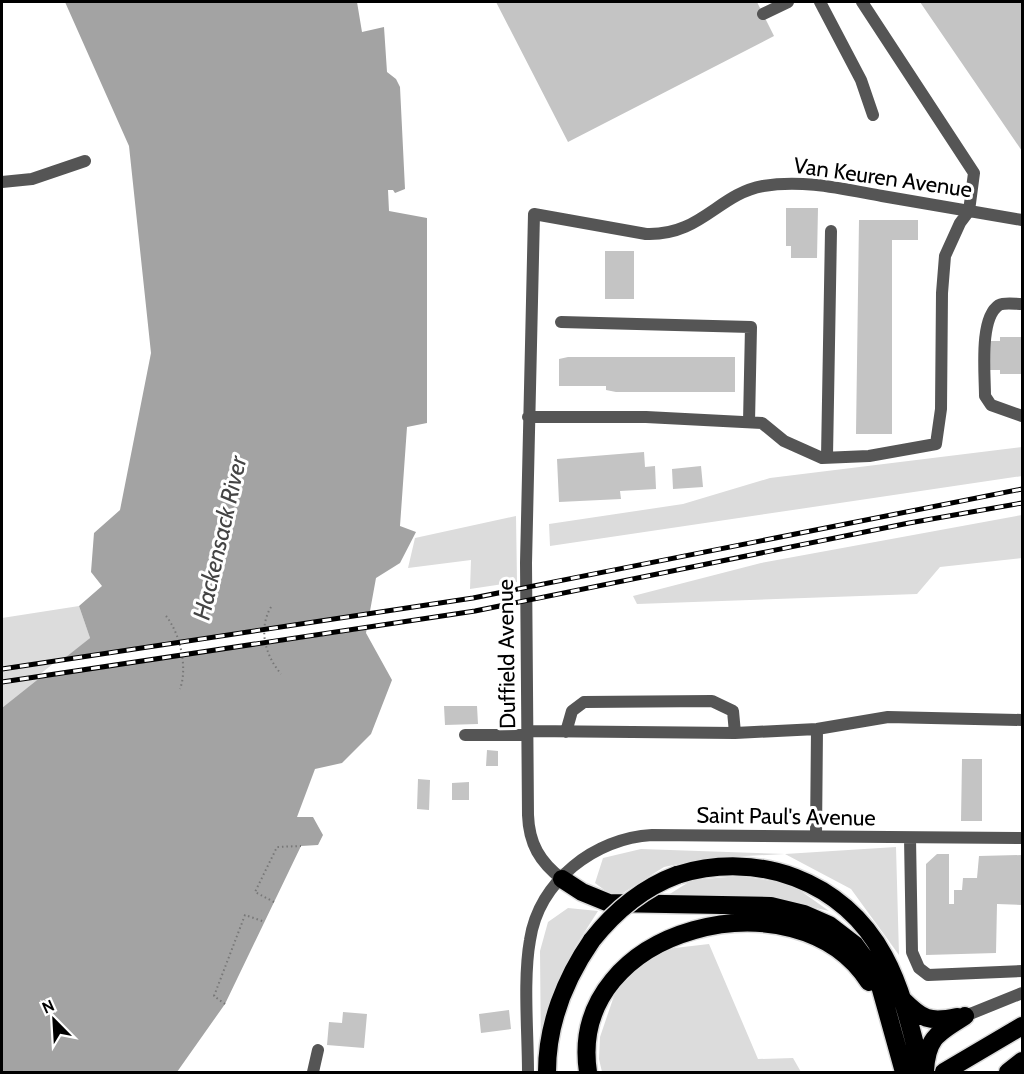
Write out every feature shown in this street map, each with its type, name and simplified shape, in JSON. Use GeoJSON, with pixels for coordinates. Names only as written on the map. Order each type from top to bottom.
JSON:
{"type":"FeatureCollection","features":[{"type":"Feature","properties":{"kind":"highway"},"geometry":{"type":"LineString","coordinates":[[547,1072],[552,1028],[561,999],[573,971],[592,940],[628,902],[652,886],[677,875],[713,866],[751,866],[787,874],[814,885],[843,905],[869,932],[888,964],[901,997],[923,1072]]}},
{"type":"Feature","properties":{"kind":"highway"},"geometry":{"type":"LineString","coordinates":[[562,879],[592,897],[616,904],[762,906],[788,909],[813,917],[835,929],[861,952],[881,984],[904,1072]]}},
{"type":"Feature","properties":{"kind":"highway"},"geometry":{"type":"LineString","coordinates":[[588,1072],[587,1044],[590,1023],[600,997],[612,978],[633,959],[658,944],[713,927],[771,924],[817,936],[841,951],[855,964],[887,1012]]}},
{"type":"Feature","properties":{"kind":"highway"},"geometry":{"type":"LineString","coordinates":[[901,997],[920,1015],[929,1020],[939,1021],[965,1016]]}},
{"type":"Feature","properties":{"kind":"highway"},"geometry":{"type":"LineString","coordinates":[[923,1072],[927,1048],[932,1039],[965,1016]]}},
{"type":"Feature","properties":{"kind":"highway"},"geometry":{"type":"LineString","coordinates":[[955,1071],[1023,1026]]}},
{"type":"Feature","properties":{"kind":"highway"},"geometry":{"type":"LineString","coordinates":[[955,1071],[1023,1039]]}},
{"type":"Feature","properties":{"kind":"highway"},"geometry":{"type":"LineString","coordinates":[[1008,1072],[1023,1061]]}},
{"type":"Feature","properties":{"kind":"street"},"geometry":{"type":"LineString","coordinates":[[763,14],[788,2]]}},
{"type":"Feature","properties":{"kind":"street"},"geometry":{"type":"LineString","coordinates":[[820,2],[861,80],[873,115]]}},
{"type":"Feature","properties":{"kind":"street"},"geometry":{"type":"LineString","coordinates":[[528,417],[646,417],[762,423],[784,441],[827,458],[869,456],[936,444],[941,409],[942,293],[945,256],[960,223],[969,211],[974,173],[862,2]]}},
{"type":"Feature","properties":{"kind":"street"},"geometry":{"type":"LineString","coordinates":[[2,182],[32,179],[85,161]]}},
{"type":"Feature","properties":{"kind":"street","name":"Van Keuren Avenue"},"geometry":{"type":"LineString","coordinates":[[534,214],[646,234],[663,234],[697,223],[753,188],[790,183],[1023,220]]}},
{"type":"Feature","properties":{"kind":"street","name":"Duffield Avenue"},"geometry":{"type":"LineString","coordinates":[[534,214],[526,563],[530,834],[543,862],[562,879]]}},
{"type":"Feature","properties":{"kind":"street"},"geometry":{"type":"LineString","coordinates":[[827,458],[831,231]]}},
{"type":"Feature","properties":{"kind":"street"},"geometry":{"type":"LineString","coordinates":[[1023,304],[1002,303],[992,311],[986,323],[985,396],[991,405],[1023,416]]}},
{"type":"Feature","properties":{"kind":"street"},"geometry":{"type":"LineString","coordinates":[[561,322],[751,327],[749,423]]}},
{"type":"Feature","properties":{"kind":"street"},"geometry":{"type":"LineString","coordinates":[[566,732],[572,711],[584,702],[712,701],[733,711],[735,733]]}},
{"type":"Feature","properties":{"kind":"street"},"geometry":{"type":"LineString","coordinates":[[465,735],[566,732],[735,733],[817,729],[888,717],[1023,720]]}},
{"type":"Feature","properties":{"kind":"street"},"geometry":{"type":"LineString","coordinates":[[816,836],[817,729]]}},
{"type":"Feature","properties":{"kind":"street","name":"Saint Paul's Avenue"},"geometry":{"type":"LineString","coordinates":[[562,879],[592,852],[633,837],[1023,838]]}},
{"type":"Feature","properties":{"kind":"street"},"geometry":{"type":"LineString","coordinates":[[910,838],[912,952],[916,965],[928,975],[1023,971]]}},
{"type":"Feature","properties":{"kind":"street"},"geometry":{"type":"LineString","coordinates":[[528,1072],[530,939],[543,903],[562,879]]}},
{"type":"Feature","properties":{"kind":"street"},"geometry":{"type":"LineString","coordinates":[[965,1016],[1023,993]]}},
{"type":"Feature","properties":{"kind":"street"},"geometry":{"type":"LineString","coordinates":[[313,1072],[318,1050]]}},
{"type":"Feature","properties":{"kind":"path"},"geometry":{"type":"LineString","coordinates":[[271,607],[263,624],[267,651],[281,674]]}},
{"type":"Feature","properties":{"kind":"path"},"geometry":{"type":"LineString","coordinates":[[166,616],[176,631],[184,680],[180,689]]}},
{"type":"Feature","properties":{"kind":"path"},"geometry":{"type":"LineString","coordinates":[[274,902],[255,892],[277,847],[301,846]]}},
{"type":"Feature","properties":{"kind":"path"},"geometry":{"type":"LineString","coordinates":[[225,1004],[214,996],[244,915],[265,922]]}},
{"type":"Feature","properties":{"kind":"shaded area"},"geometry":{"type":"Polygon","coordinates":[[[1022,447],[1022,476],[550,546],[549,524],[683,504],[770,478],[1022,447]]]}},
{"type":"Feature","properties":{"kind":"shaded area"},"geometry":{"type":"Polygon","coordinates":[[[1022,515],[1022,558],[940,567],[917,594],[637,604],[633,596],[761,563],[1022,515]]]}},
{"type":"Feature","properties":{"kind":"shaded area"},"geometry":{"type":"Polygon","coordinates":[[[516,516],[517,582],[470,589],[471,560],[408,568],[415,538],[516,516]]]}},
{"type":"Feature","properties":{"kind":"shaded area"},"geometry":{"type":"Polygon","coordinates":[[[79,606],[90,638],[2,713],[2,618],[79,606]]]}},
{"type":"Feature","properties":{"kind":"shaded area"},"geometry":{"type":"Polygon","coordinates":[[[896,847],[899,955],[851,889],[785,854],[896,847]]]}},
{"type":"Feature","properties":{"kind":"shaded area"},"geometry":{"type":"Polygon","coordinates":[[[641,849],[785,854],[707,858],[664,867],[615,898],[595,883],[603,858],[641,849]]]}},
{"type":"Feature","properties":{"kind":"shaded area"},"geometry":{"type":"Polygon","coordinates":[[[740,876],[791,884],[829,911],[772,898],[665,897],[692,880],[740,876]]]}},
{"type":"Feature","properties":{"kind":"shaded area"},"geometry":{"type":"Polygon","coordinates":[[[568,908],[598,911],[575,947],[552,995],[541,1058],[540,951],[548,922],[568,908]]]}},
{"type":"Feature","properties":{"kind":"shaded area"},"geometry":{"type":"Polygon","coordinates":[[[709,944],[758,1059],[793,1058],[801,1072],[602,1072],[599,1059],[600,1037],[615,993],[629,972],[666,949],[709,944]]]}},
{"type":"Feature","properties":{"kind":"water","name":"Hackensack River"},"geometry":{"type":"Polygon","coordinates":[[[65,2],[357,2],[362,32],[384,27],[387,72],[396,79],[400,87],[405,189],[395,193],[393,190],[388,190],[389,211],[427,218],[427,423],[407,427],[400,526],[416,532],[400,563],[376,578],[366,633],[392,680],[371,734],[342,763],[315,769],[297,817],[313,817],[323,835],[318,845],[301,846],[225,1004],[177,1072],[2,1072],[2,708],[90,638],[79,606],[102,586],[91,572],[94,533],[120,510],[151,353],[129,146],[65,2]]]}},
{"type":"Feature","properties":{"kind":"pier"},"geometry":{"type":"Polygon","coordinates":[[[372,613],[369,629],[34,679],[59,659],[372,613]]]}},
{"type":"Feature","properties":{"kind":"building"},"geometry":{"type":"Polygon","coordinates":[[[496,2],[757,2],[774,36],[568,142],[496,2]]]}},
{"type":"Feature","properties":{"kind":"building"},"geometry":{"type":"Polygon","coordinates":[[[920,2],[1022,2],[1022,151],[920,2]]]}},
{"type":"Feature","properties":{"kind":"building"},"geometry":{"type":"Polygon","coordinates":[[[786,208],[818,208],[817,258],[791,258],[791,246],[786,246],[786,208]]]}},
{"type":"Feature","properties":{"kind":"building"},"geometry":{"type":"Polygon","coordinates":[[[859,220],[918,220],[918,240],[892,240],[892,434],[856,434],[859,220]]]}},
{"type":"Feature","properties":{"kind":"building"},"geometry":{"type":"Polygon","coordinates":[[[605,251],[634,251],[634,299],[605,299],[605,251]]]}},
{"type":"Feature","properties":{"kind":"building"},"geometry":{"type":"Polygon","coordinates":[[[1000,337],[1022,337],[1022,374],[1000,374],[1000,370],[990,370],[990,341],[1000,341],[1000,337]]]}},
{"type":"Feature","properties":{"kind":"building"},"geometry":{"type":"Polygon","coordinates":[[[568,357],[735,357],[735,392],[616,392],[606,390],[606,386],[559,386],[559,359],[568,357]]]}},
{"type":"Feature","properties":{"kind":"building"},"geometry":{"type":"Polygon","coordinates":[[[644,452],[645,467],[655,466],[656,489],[620,491],[621,499],[559,502],[557,459],[644,452]]]}},
{"type":"Feature","properties":{"kind":"building"},"geometry":{"type":"Polygon","coordinates":[[[701,466],[703,487],[673,489],[672,469],[701,466]]]}},
{"type":"Feature","properties":{"kind":"building"},"geometry":{"type":"Polygon","coordinates":[[[444,706],[477,706],[478,724],[445,725],[444,706]]]}},
{"type":"Feature","properties":{"kind":"building"},"geometry":{"type":"Polygon","coordinates":[[[487,750],[498,751],[498,766],[486,766],[487,750]]]}},
{"type":"Feature","properties":{"kind":"building"},"geometry":{"type":"Polygon","coordinates":[[[962,759],[982,759],[982,821],[961,821],[962,759]]]}},
{"type":"Feature","properties":{"kind":"building"},"geometry":{"type":"Polygon","coordinates":[[[418,779],[430,780],[429,810],[417,809],[418,779]]]}},
{"type":"Feature","properties":{"kind":"building"},"geometry":{"type":"Polygon","coordinates":[[[469,782],[469,800],[452,800],[452,783],[469,782]]]}},
{"type":"Feature","properties":{"kind":"building"},"geometry":{"type":"Polygon","coordinates":[[[937,854],[949,854],[949,904],[954,904],[954,890],[962,890],[963,878],[977,878],[979,856],[1022,855],[1022,905],[997,904],[996,953],[926,955],[926,864],[937,854]]]}},
{"type":"Feature","properties":{"kind":"building"},"geometry":{"type":"Polygon","coordinates":[[[509,1010],[511,1029],[481,1033],[479,1014],[509,1010]]]}},
{"type":"Feature","properties":{"kind":"building"},"geometry":{"type":"Polygon","coordinates":[[[343,1012],[367,1014],[364,1048],[327,1045],[329,1022],[342,1023],[343,1012]]]}},
{"type":"Feature","properties":{"kind":"railway"},"geometry":{"type":"LineString","coordinates":[[2,669],[473,598],[1022,489]]}},
{"type":"Feature","properties":{"kind":"railway"},"geometry":{"type":"LineString","coordinates":[[2,682],[475,611],[909,523],[1022,503]]}}]}
